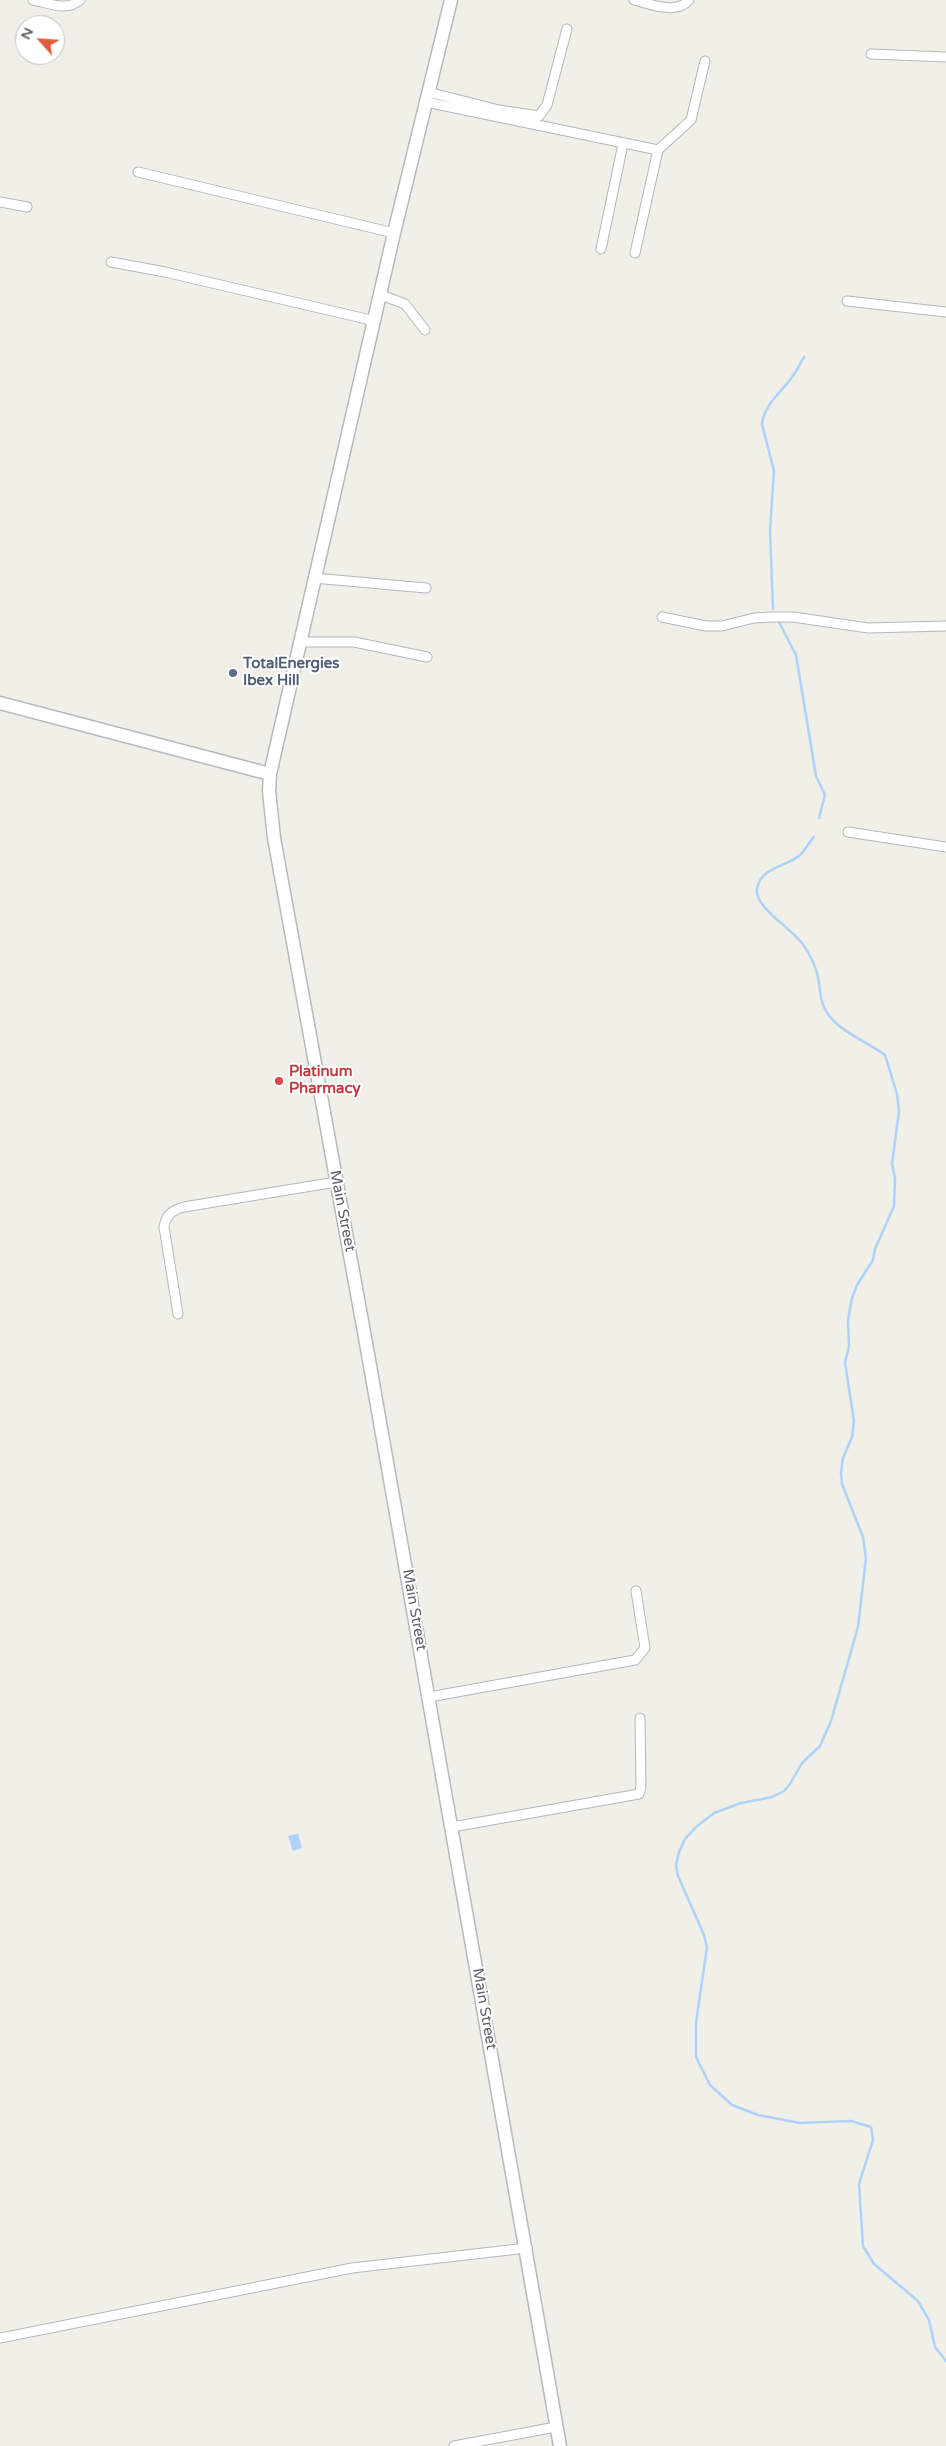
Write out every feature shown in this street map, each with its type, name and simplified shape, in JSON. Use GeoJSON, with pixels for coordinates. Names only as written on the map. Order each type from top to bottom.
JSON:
{"type":"FeatureCollection","features":[{"type":"Feature","properties":{"kind":"main road","name":"Main Street"},"geometry":{"type":"LineString","coordinates":[[451,0],[394,233],[299,642],[270,774],[269,799],[274,838],[527,2248],[560,2446]]}},
{"type":"Feature","properties":{"kind":"main road"},"geometry":{"type":"LineString","coordinates":[[0,703],[270,774]]}},
{"type":"Feature","properties":{"kind":"street"},"geometry":{"type":"LineString","coordinates":[[33,0],[63,7],[69,7],[80,0]]}},
{"type":"Feature","properties":{"kind":"street"},"geometry":{"type":"LineString","coordinates":[[634,0],[675,8],[683,6],[689,0]]}},
{"type":"Feature","properties":{"kind":"street"},"geometry":{"type":"LineString","coordinates":[[427,97],[539,116],[546,105],[567,29]]}},
{"type":"Feature","properties":{"kind":"street"},"geometry":{"type":"LineString","coordinates":[[871,54],[946,57]]}},
{"type":"Feature","properties":{"kind":"street"},"geometry":{"type":"LineString","coordinates":[[635,254],[658,150],[691,120],[705,60]]}},
{"type":"Feature","properties":{"kind":"street"},"geometry":{"type":"LineString","coordinates":[[427,97],[623,144],[658,150]]}},
{"type":"Feature","properties":{"kind":"street"},"geometry":{"type":"LineString","coordinates":[[601,248],[623,144]]}},
{"type":"Feature","properties":{"kind":"street"},"geometry":{"type":"LineString","coordinates":[[138,172],[394,233]]}},
{"type":"Feature","properties":{"kind":"street"},"geometry":{"type":"LineString","coordinates":[[0,202],[27,208]]}},
{"type":"Feature","properties":{"kind":"street"},"geometry":{"type":"LineString","coordinates":[[112,262],[165,272],[375,321]]}},
{"type":"Feature","properties":{"kind":"street"},"geometry":{"type":"LineString","coordinates":[[381,295],[405,304],[425,330]]}},
{"type":"Feature","properties":{"kind":"street"},"geometry":{"type":"LineString","coordinates":[[847,301],[946,312]]}},
{"type":"Feature","properties":{"kind":"street"},"geometry":{"type":"LineString","coordinates":[[314,578],[426,588]]}},
{"type":"Feature","properties":{"kind":"street"},"geometry":{"type":"LineString","coordinates":[[662,617],[706,626],[722,626],[754,618],[779,617],[801,618],[868,628],[946,626]]}},
{"type":"Feature","properties":{"kind":"street"},"geometry":{"type":"LineString","coordinates":[[299,642],[354,642],[427,657]]}},
{"type":"Feature","properties":{"kind":"street"},"geometry":{"type":"LineString","coordinates":[[848,832],[946,847]]}},
{"type":"Feature","properties":{"kind":"street"},"geometry":{"type":"LineString","coordinates":[[178,1314],[164,1228],[165,1219],[170,1213],[184,1207],[336,1182]]}},
{"type":"Feature","properties":{"kind":"street"},"geometry":{"type":"LineString","coordinates":[[428,1697],[639,1658],[645,1648],[645,1641],[636,1591]]}},
{"type":"Feature","properties":{"kind":"street"},"geometry":{"type":"LineString","coordinates":[[452,1827],[639,1794],[641,1787],[640,1718]]}},
{"type":"Feature","properties":{"kind":"street"},"geometry":{"type":"LineString","coordinates":[[0,2338],[352,2268],[527,2248]]}},
{"type":"Feature","properties":{"kind":"street"},"geometry":{"type":"LineString","coordinates":[[454,2446],[556,2427]]}},
{"type":"Feature","properties":{"kind":"water"},"geometry":{"type":"Polygon","coordinates":[[[298,1834],[302,1848],[293,1851],[288,1836],[298,1834]]]}},
{"type":"Feature","properties":{"kind":"waterway"},"geometry":{"type":"LineString","coordinates":[[773,609],[770,530],[774,471],[762,424],[767,409],[790,380],[804,357]]}},
{"type":"Feature","properties":{"kind":"waterway"},"geometry":{"type":"LineString","coordinates":[[778,620],[796,655],[816,776],[825,795],[819,818]]}},
{"type":"Feature","properties":{"kind":"waterway"},"geometry":{"type":"LineString","coordinates":[[814,837],[800,855],[769,871],[759,881],[758,896],[767,910],[797,937],[812,959],[818,977],[822,1001],[827,1013],[850,1034],[885,1055],[897,1094],[899,1111],[892,1164],[895,1178],[894,1206],[875,1249],[873,1260],[857,1285],[852,1298],[848,1320],[849,1346],[845,1363],[854,1421],[852,1437],[843,1458],[841,1473],[842,1484],[863,1537],[866,1558],[858,1627],[831,1721],[820,1746],[802,1763],[784,1791],[772,1797],[741,1803],[714,1813],[696,1827],[685,1839],[676,1865],[678,1876],[704,1935],[707,1947],[696,2023],[696,2057],[710,2085],[732,2105],[758,2115],[800,2123],[851,2121],[871,2127],[873,2140],[859,2184],[863,2246],[874,2264],[918,2301],[929,2320],[935,2347],[946,2361]]}},
{"type":"Feature","properties":{"kind":"place","name":"TotalEnergies Ibex Hill"},"geometry":{"type":"Point","coordinates":[233,673]}},
{"type":"Feature","properties":{"kind":"place","name":"Platinum Pharmacy"},"geometry":{"type":"Point","coordinates":[279,1081]}}]}
